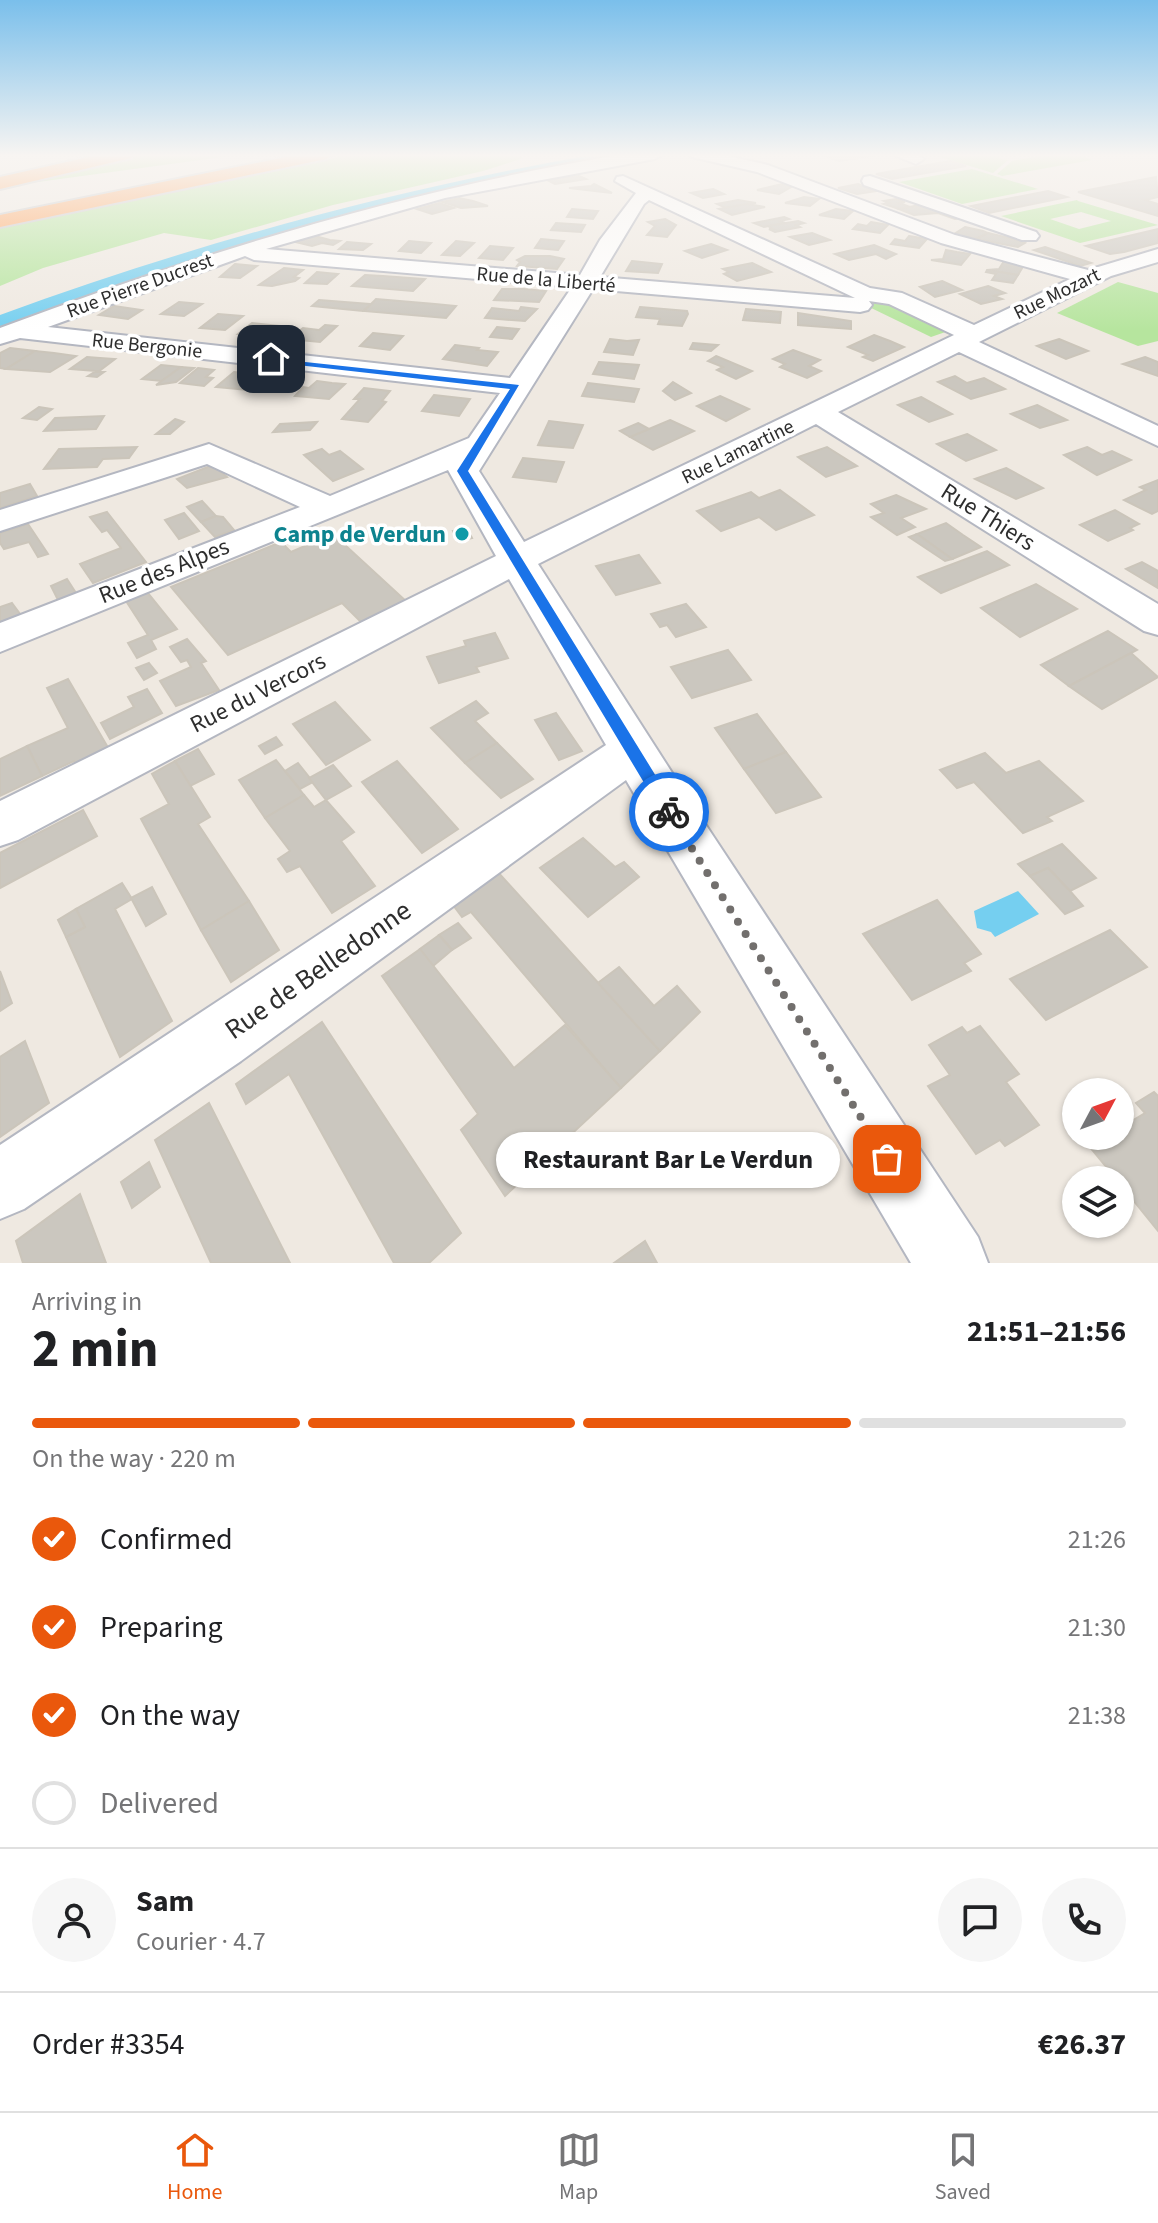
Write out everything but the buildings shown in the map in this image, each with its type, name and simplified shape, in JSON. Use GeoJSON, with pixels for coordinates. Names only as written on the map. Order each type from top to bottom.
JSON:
{"type":"FeatureCollection","features":[{"type":"Feature","properties":{"kind":"highway"},"geometry":{"type":"LineString","coordinates":[[0,221],[39,213]]}},
{"type":"Feature","properties":{"kind":"street","name":"Rue Pierre Ducrest"},"geometry":{"type":"LineString","coordinates":[[8,334],[233,253],[373,213]]}},
{"type":"Feature","properties":{"kind":"street"},"geometry":{"type":"LineString","coordinates":[[629,213],[463,471],[632,751],[952,1263]]}},
{"type":"Feature","properties":{"kind":"street"},"geometry":{"type":"LineString","coordinates":[[685,213],[862,300],[961,341],[1158,437]]}},
{"type":"Feature","properties":{"kind":"street"},"geometry":{"type":"LineString","coordinates":[[880,213],[948,239],[1038,261],[1089,267]]}},
{"type":"Feature","properties":{"kind":"street"},"geometry":{"type":"LineString","coordinates":[[964,213],[1045,241]]}},
{"type":"Feature","properties":{"kind":"street","name":"Rue de la Liberté"},"geometry":{"type":"LineString","coordinates":[[233,253],[586,283],[862,300]]}},
{"type":"Feature","properties":{"kind":"street","name":"Rue Mozart"},"geometry":{"type":"LineString","coordinates":[[961,341],[1089,267],[1116,266],[1158,255]]}},
{"type":"Feature","properties":{"kind":"street","name":"Rue Bergonie"},"geometry":{"type":"LineString","coordinates":[[8,334],[516,387]]}},
{"type":"Feature","properties":{"kind":"street","name":"Rue Lamartine"},"geometry":{"type":"LineString","coordinates":[[517,560],[961,341]]}},
{"type":"Feature","properties":{"kind":"street","name":"Rue Thiers"},"geometry":{"type":"LineString","coordinates":[[817,413],[1158,622]]}},
{"type":"Feature","properties":{"kind":"street","name":"Rue des Alpes"},"geometry":{"type":"LineString","coordinates":[[0,638],[271,528],[330,508],[482,444]]}},
{"type":"Feature","properties":{"kind":"street"},"geometry":{"type":"LineString","coordinates":[[0,521],[209,453],[330,508]]}},
{"type":"Feature","properties":{"kind":"street","name":"Rue du Vercors"},"geometry":{"type":"LineString","coordinates":[[0,825],[517,560]]}},
{"type":"Feature","properties":{"kind":"street","name":"Rue de Belledonne"},"geometry":{"type":"LineString","coordinates":[[0,1185],[219,1039],[632,751]]}},
{"type":"Feature","properties":{"kind":"green space"},"geometry":{"type":"Polygon","coordinates":[[[62,213],[305,213],[211,240],[164,233],[43,268],[0,286],[0,227],[62,213]]]}},
{"type":"Feature","properties":{"kind":"green space"},"geometry":{"type":"Polygon","coordinates":[[[1016,213],[1077,213],[1050,219],[1079,229],[1111,221],[1084,213],[1118,213],[1158,225],[1080,243],[1001,216],[1016,213]]]}},
{"type":"Feature","properties":{"kind":"green space"},"geometry":{"type":"Polygon","coordinates":[[[1118,282],[1158,293],[1158,341],[1138,346],[1057,313],[1118,282]]]}},
{"type":"Feature","properties":{"kind":"green space"},"geometry":{"type":"Polygon","coordinates":[[[870,297],[877,297],[954,329],[931,337],[865,305],[870,297]]]}},
{"type":"Feature","properties":{"kind":"water"},"geometry":{"type":"Polygon","coordinates":[[[327,213],[377,213],[0,332],[0,315],[147,265],[327,213]]]}},
{"type":"Feature","properties":{"kind":"water"},"geometry":{"type":"Polygon","coordinates":[[[1018,891],[1039,914],[995,937],[991,932],[977,928],[974,911],[1018,891]]]}},
{"type":"Feature","properties":{"kind":"way so far"},"geometry":{"type":"LineString","coordinates":[[669,812],[887,1159]]}},
{"type":"Feature","properties":{"kind":"place","name":"Camp de Verdun"},"geometry":{"type":"Point","coordinates":[462,534]}},
{"type":"Feature","properties":{"kind":"place","name":"Restaurant Bar Le Verdun"},"geometry":{"type":"Point","coordinates":[887,1159]}},
{"type":"Feature","properties":{"kind":"route"},"geometry":{"type":"LineString","coordinates":[[271,359],[516,387],[463,471],[669,812]]}}]}
